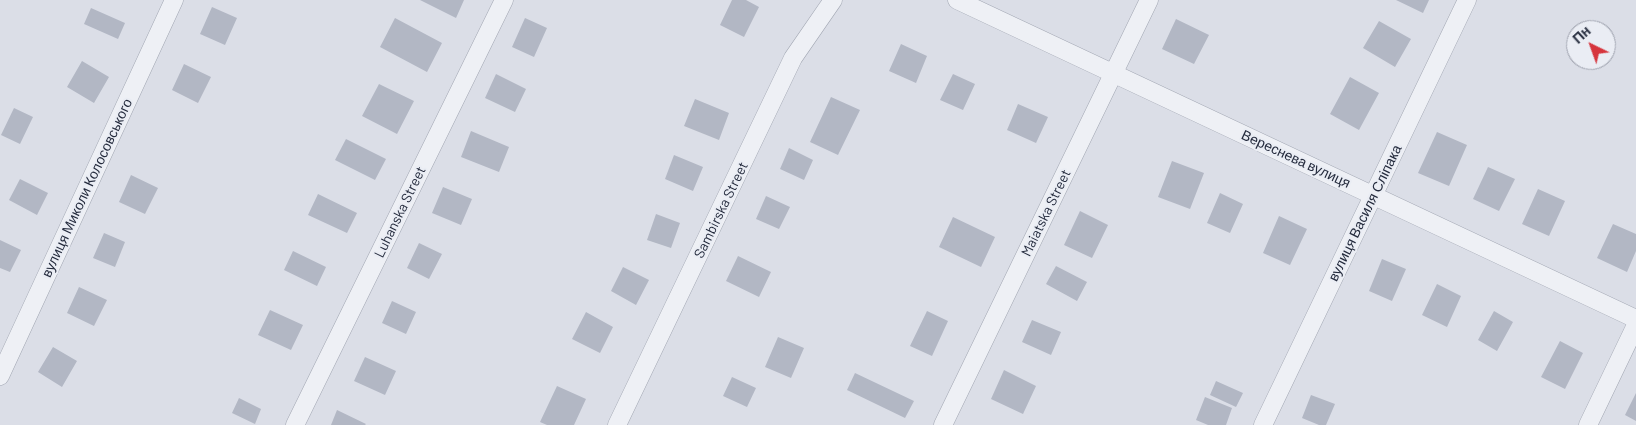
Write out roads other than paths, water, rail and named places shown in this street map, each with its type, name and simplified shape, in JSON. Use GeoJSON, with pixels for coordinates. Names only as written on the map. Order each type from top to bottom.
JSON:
{"type":"FeatureCollection","features":[{"type":"Feature","properties":{"kind":"street","name":"вулиця Миколи Колосовського"},"geometry":{"type":"LineString","coordinates":[[0,376],[174,0]]}},
{"type":"Feature","properties":{"kind":"street","name":"Luhanska Street"},"geometry":{"type":"LineString","coordinates":[[295,425],[504,0]]}},
{"type":"Feature","properties":{"kind":"street","name":"Sambirska Street"},"geometry":{"type":"LineString","coordinates":[[617,425],[793,58],[833,0]]}},
{"type":"Feature","properties":{"kind":"street","name":"Вереснева вулиця"},"geometry":{"type":"LineString","coordinates":[[957,0],[1636,319]]}},
{"type":"Feature","properties":{"kind":"street","name":"Maiatska Street"},"geometry":{"type":"LineString","coordinates":[[943,425],[1149,0]]}},
{"type":"Feature","properties":{"kind":"street","name":"вулиця Василя Сліпака"},"geometry":{"type":"LineString","coordinates":[[1263,425],[1467,0]]}},
{"type":"Feature","properties":{"kind":"street"},"geometry":{"type":"LineString","coordinates":[[1588,425],[1636,325]]}}]}
